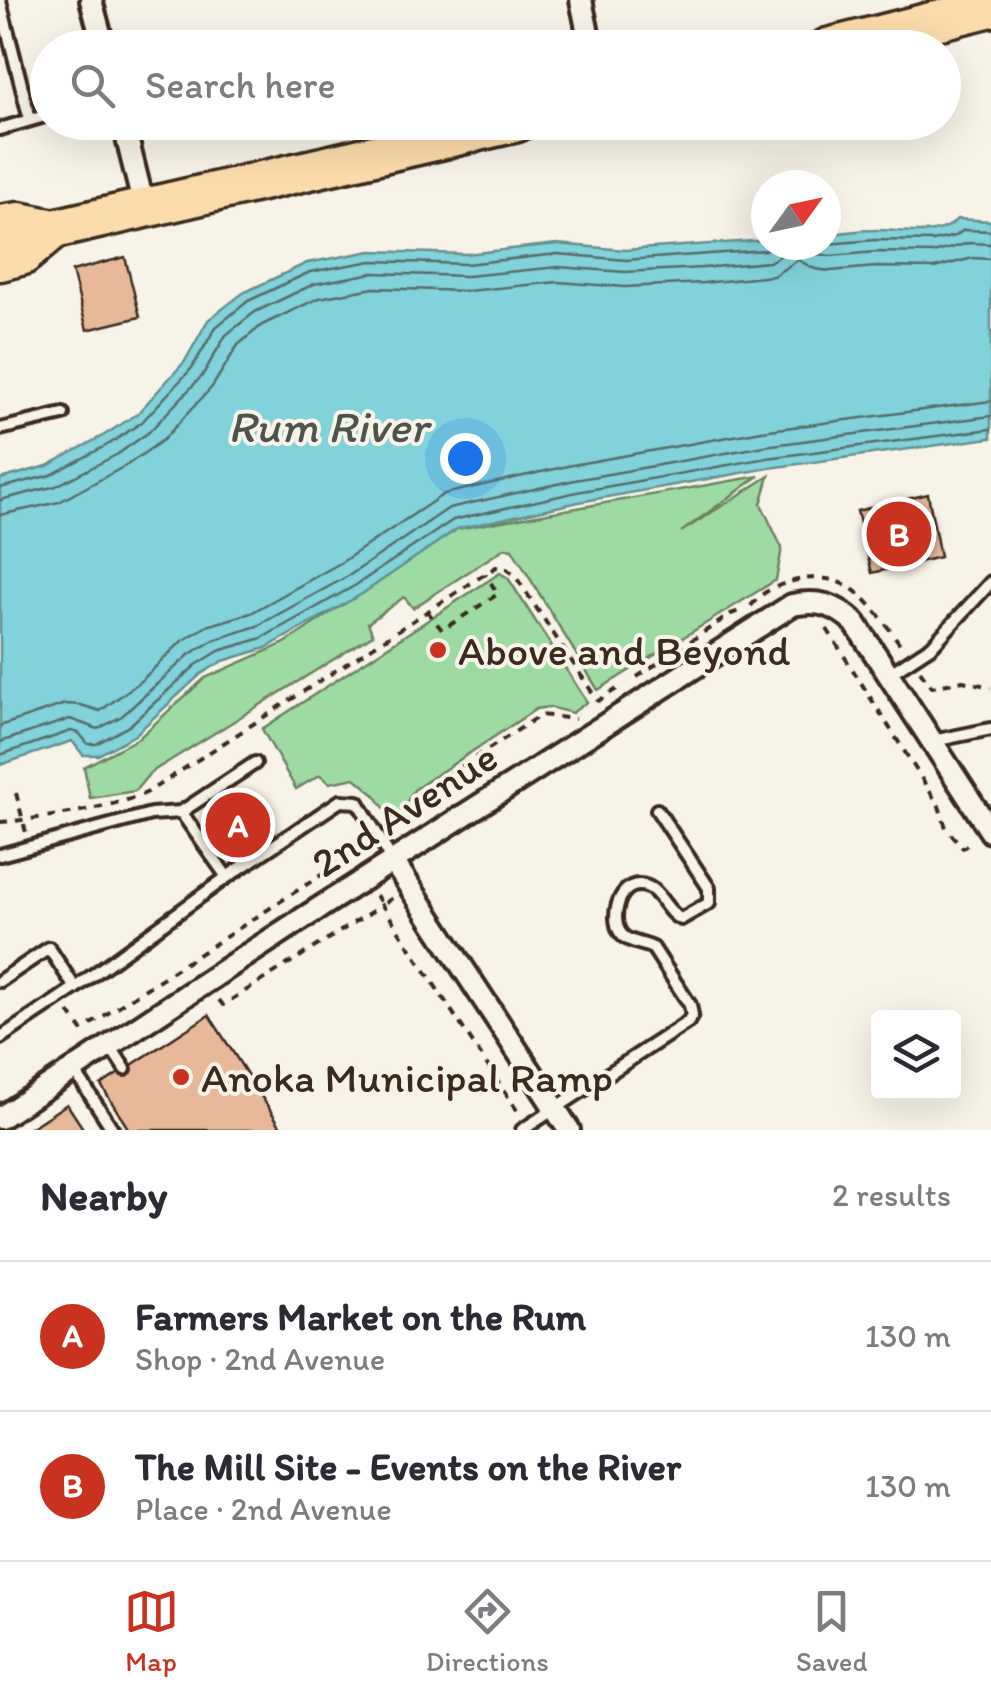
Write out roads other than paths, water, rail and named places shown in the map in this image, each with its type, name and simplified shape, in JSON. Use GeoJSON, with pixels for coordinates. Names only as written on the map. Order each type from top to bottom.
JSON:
{"type":"FeatureCollection","features":[{"type":"Feature","properties":{"kind":"highway"},"geometry":{"type":"LineString","coordinates":[[901,30],[991,8]]}},
{"type":"Feature","properties":{"kind":"highway"},"geometry":{"type":"LineString","coordinates":[[0,225],[19,222],[54,229],[438,140]]}},
{"type":"Feature","properties":{"kind":"highway"},"geometry":{"type":"LineString","coordinates":[[0,261],[23,255],[54,229]]}},
{"type":"Feature","properties":{"kind":"street"},"geometry":{"type":"LineString","coordinates":[[91,0],[99,30]]}},
{"type":"Feature","properties":{"kind":"street"},"geometry":{"type":"LineString","coordinates":[[581,0],[587,30]]}},
{"type":"Feature","properties":{"kind":"street"},"geometry":{"type":"LineString","coordinates":[[127,140],[144,207]]}},
{"type":"Feature","properties":{"kind":"street","name":"2nd Avenue"},"geometry":{"type":"LineString","coordinates":[[0,1118],[774,613],[792,605],[832,605],[855,623],[889,674]]}},
{"type":"Feature","properties":{"kind":"street"},"geometry":{"type":"LineString","coordinates":[[889,674],[991,832]]}},
{"type":"Feature","properties":{"kind":"street"},"geometry":{"type":"LineString","coordinates":[[393,861],[569,1130]]}},
{"type":"Feature","properties":{"kind":"lane"},"geometry":{"type":"LineString","coordinates":[[0,1],[30,120],[0,129]]}},
{"type":"Feature","properties":{"kind":"lane"},"geometry":{"type":"LineString","coordinates":[[0,429],[63,414]]}},
{"type":"Feature","properties":{"kind":"lane"},"geometry":{"type":"LineString","coordinates":[[889,674],[932,646],[991,582]]}},
{"type":"Feature","properties":{"kind":"lane"},"geometry":{"type":"LineString","coordinates":[[932,741],[991,729]]}},
{"type":"Feature","properties":{"kind":"lane"},"geometry":{"type":"LineString","coordinates":[[0,856],[151,814],[182,812],[255,764]]}},
{"type":"Feature","properties":{"kind":"lane"},"geometry":{"type":"LineString","coordinates":[[0,1038],[340,801],[358,802],[393,861]]}},
{"type":"Feature","properties":{"kind":"lane"},"geometry":{"type":"LineString","coordinates":[[522,1130],[688,1022],[692,1015],[690,1005],[653,948],[628,940],[614,922],[621,894],[640,884],[654,890],[674,917],[681,919],[709,903],[708,888],[657,810]]}},
{"type":"Feature","properties":{"kind":"lane"},"geometry":{"type":"LineString","coordinates":[[182,812],[228,878]]}},
{"type":"Feature","properties":{"kind":"lane"},"geometry":{"type":"LineString","coordinates":[[0,980],[49,948],[75,988]]}},
{"type":"Feature","properties":{"kind":"lane"},"geometry":{"type":"LineString","coordinates":[[110,1046],[125,1070]]}},
{"type":"Feature","properties":{"kind":"lane"},"geometry":{"type":"LineString","coordinates":[[74,1069],[113,1130]]}},
{"type":"Feature","properties":{"kind":"water","name":"Rum River"},"geometry":{"type":"Polygon","coordinates":[[[957,219],[991,221],[991,438],[769,468],[579,502],[457,529],[362,594],[266,648],[223,661],[201,674],[135,735],[98,755],[83,755],[72,741],[0,765],[0,479],[47,466],[137,414],[185,361],[208,320],[243,293],[307,263],[371,251],[466,254],[557,244],[625,250],[751,241],[751,260],[841,260],[841,233],[918,232],[950,225],[957,219]]]}},
{"type":"Feature","properties":{"kind":"place","name":"The Mill Site - Events on the River"},"geometry":{"type":"Point","coordinates":[899,534]}},
{"type":"Feature","properties":{"kind":"place","name":"Above and Beyond"},"geometry":{"type":"Point","coordinates":[438,650]}},
{"type":"Feature","properties":{"kind":"place","name":"Farmers Market on the Rum"},"geometry":{"type":"Point","coordinates":[238,825]}},
{"type":"Feature","properties":{"kind":"place","name":"Anoka Municipal Ramp"},"geometry":{"type":"Point","coordinates":[181,1077]}}]}
